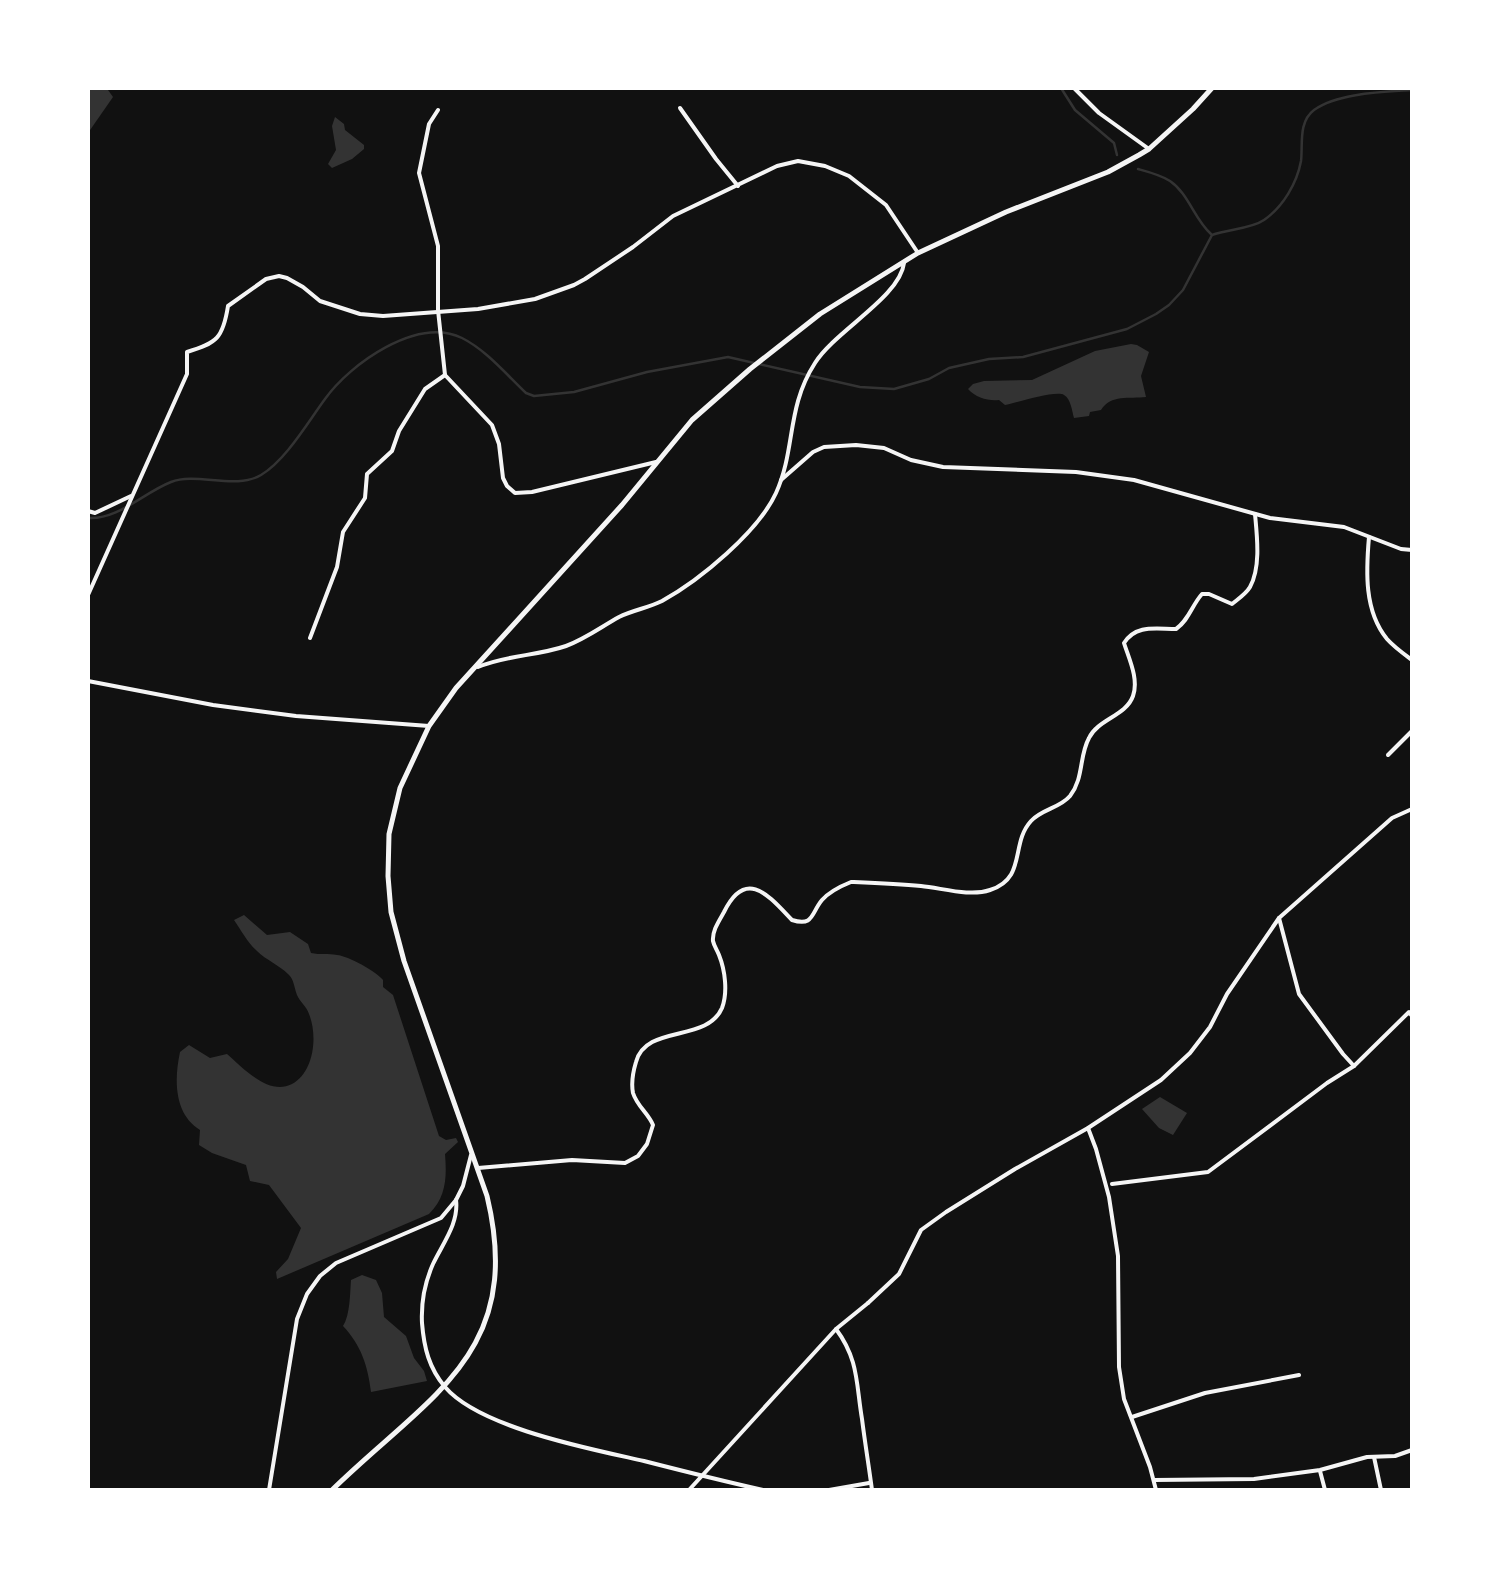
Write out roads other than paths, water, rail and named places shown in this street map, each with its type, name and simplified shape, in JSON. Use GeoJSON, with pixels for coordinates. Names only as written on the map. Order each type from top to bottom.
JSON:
{"type":"FeatureCollection","features":[{"type":"Feature","properties":{"kind":"main road"},"geometry":{"type":"LineString","coordinates":[[332,1490],[445,1386],[480,1332],[495,1286],[492,1218],[472,1150],[404,961],[391,912],[390,834],[400,788],[429,726],[456,688],[622,505],[692,420],[750,369],[820,314],[918,253],[1006,212],[1108,172],[1149,149],[1212,88]]}},
{"type":"Feature","properties":{"kind":"street"},"geometry":{"type":"LineString","coordinates":[[1074,88],[1099,113],[1149,149]]}},
{"type":"Feature","properties":{"kind":"street"},"geometry":{"type":"LineString","coordinates":[[680,108],[738,186]]}},
{"type":"Feature","properties":{"kind":"street"},"geometry":{"type":"LineString","coordinates":[[438,110],[430,124],[419,173],[438,246],[438,310],[445,375],[492,426],[507,486],[515,493],[532,492],[656,462]]}},
{"type":"Feature","properties":{"kind":"street"},"geometry":{"type":"LineString","coordinates":[[88,595],[187,374],[186,352],[210,345],[224,330],[228,306],[266,279],[287,278],[320,300],[360,314],[383,316],[535,300],[574,285],[633,247],[666,220],[790,162],[812,162],[849,176],[886,205],[918,253]]}},
{"type":"Feature","properties":{"kind":"street"},"geometry":{"type":"LineString","coordinates":[[476,667],[566,646],[630,612],[660,602],[755,527],[781,480],[803,382],[818,357],[894,287],[904,263]]}},
{"type":"Feature","properties":{"kind":"street"},"geometry":{"type":"LineString","coordinates":[[310,638],[338,567],[342,532],[364,498],[367,474],[392,450],[425,389],[445,375]]}},
{"type":"Feature","properties":{"kind":"street"},"geometry":{"type":"LineString","coordinates":[[781,480],[824,447],[884,448],[911,460],[943,467],[1106,475],[1134,480],[1270,518],[1330,524],[1412,550]]}},
{"type":"Feature","properties":{"kind":"street"},"geometry":{"type":"LineString","coordinates":[[88,511],[131,496]]}},
{"type":"Feature","properties":{"kind":"street"},"geometry":{"type":"LineString","coordinates":[[478,1168],[572,1160],[625,1163],[638,1156],[648,1144],[654,1125],[634,1094],[638,1054],[650,1042],[706,1024],[718,1014],[724,1003],[724,974],[713,935],[730,900],[739,891],[758,889],[769,895],[796,923],[812,917],[832,891],[851,882],[978,892],[1000,886],[1010,878],[1030,821],[1072,794],[1092,732],[1132,698],[1133,669],[1124,643],[1129,635],[1140,628],[1176,629],[1202,594],[1232,604],[1244,594],[1251,585],[1255,565],[1255,514]]}},
{"type":"Feature","properties":{"kind":"street"},"geometry":{"type":"LineString","coordinates":[[1369,537],[1366,588],[1378,623],[1389,642],[1412,660]]}},
{"type":"Feature","properties":{"kind":"street"},"geometry":{"type":"LineString","coordinates":[[88,681],[296,716],[429,726]]}},
{"type":"Feature","properties":{"kind":"street"},"geometry":{"type":"LineString","coordinates":[[1388,755],[1412,732]]}},
{"type":"Feature","properties":{"kind":"street"},"geometry":{"type":"LineString","coordinates":[[689,1490],[836,1329],[898,1274],[922,1230],[1015,1168],[1088,1128],[1161,1080],[1210,1027],[1227,994],[1280,918],[1392,818],[1412,809]]}},
{"type":"Feature","properties":{"kind":"street"},"geometry":{"type":"LineString","coordinates":[[1280,918],[1299,994],[1354,1066]]}},
{"type":"Feature","properties":{"kind":"street"},"geometry":{"type":"LineString","coordinates":[[1112,1184],[1208,1172],[1354,1066],[1408,1012],[1412,1016]]}},
{"type":"Feature","properties":{"kind":"street"},"geometry":{"type":"LineString","coordinates":[[1088,1128],[1109,1197],[1118,1256],[1119,1367],[1124,1399],[1156,1490]]}},
{"type":"Feature","properties":{"kind":"street"},"geometry":{"type":"LineString","coordinates":[[268,1490],[297,1319],[307,1294],[336,1263],[441,1218],[463,1186],[472,1150]]}},
{"type":"Feature","properties":{"kind":"street"},"geometry":{"type":"LineString","coordinates":[[456,1200],[457,1212],[424,1290],[422,1318],[427,1360],[459,1400],[482,1414],[553,1440],[763,1490]]}},
{"type":"Feature","properties":{"kind":"street"},"geometry":{"type":"LineString","coordinates":[[836,1329],[846,1342],[858,1376],[872,1490]]}},
{"type":"Feature","properties":{"kind":"street"},"geometry":{"type":"LineString","coordinates":[[1132,1417],[1222,1389],[1298,1375]]}},
{"type":"Feature","properties":{"kind":"street"},"geometry":{"type":"LineString","coordinates":[[1154,1480],[1254,1479],[1320,1470],[1412,1450]]}},
{"type":"Feature","properties":{"kind":"street"},"geometry":{"type":"LineString","coordinates":[[1374,1456],[1381,1490]]}},
{"type":"Feature","properties":{"kind":"street"},"geometry":{"type":"LineString","coordinates":[[1320,1470],[1325,1490]]}},
{"type":"Feature","properties":{"kind":"street"},"geometry":{"type":"LineString","coordinates":[[830,1490],[871,1483]]}},
{"type":"Feature","properties":{"kind":"waterway"},"geometry":{"type":"LineString","coordinates":[[1061,88],[1075,110],[1114,143],[1117,155]]}},
{"type":"Feature","properties":{"kind":"waterway"},"geometry":{"type":"LineString","coordinates":[[88,518],[110,515],[181,479],[240,481],[261,475],[288,450],[336,385],[351,372],[386,347],[425,333],[444,333],[471,343],[534,396],[574,392],[647,372],[728,357],[860,387],[894,389],[929,379],[949,368],[989,359],[1023,357],[1127,329],[1169,305],[1183,290],[1212,235],[1259,223],[1277,208],[1296,178],[1303,127],[1314,110],[1348,97],[1412,90]]}},
{"type":"Feature","properties":{"kind":"waterway"},"geometry":{"type":"LineString","coordinates":[[1138,169],[1177,186],[1211,234]]}}]}
